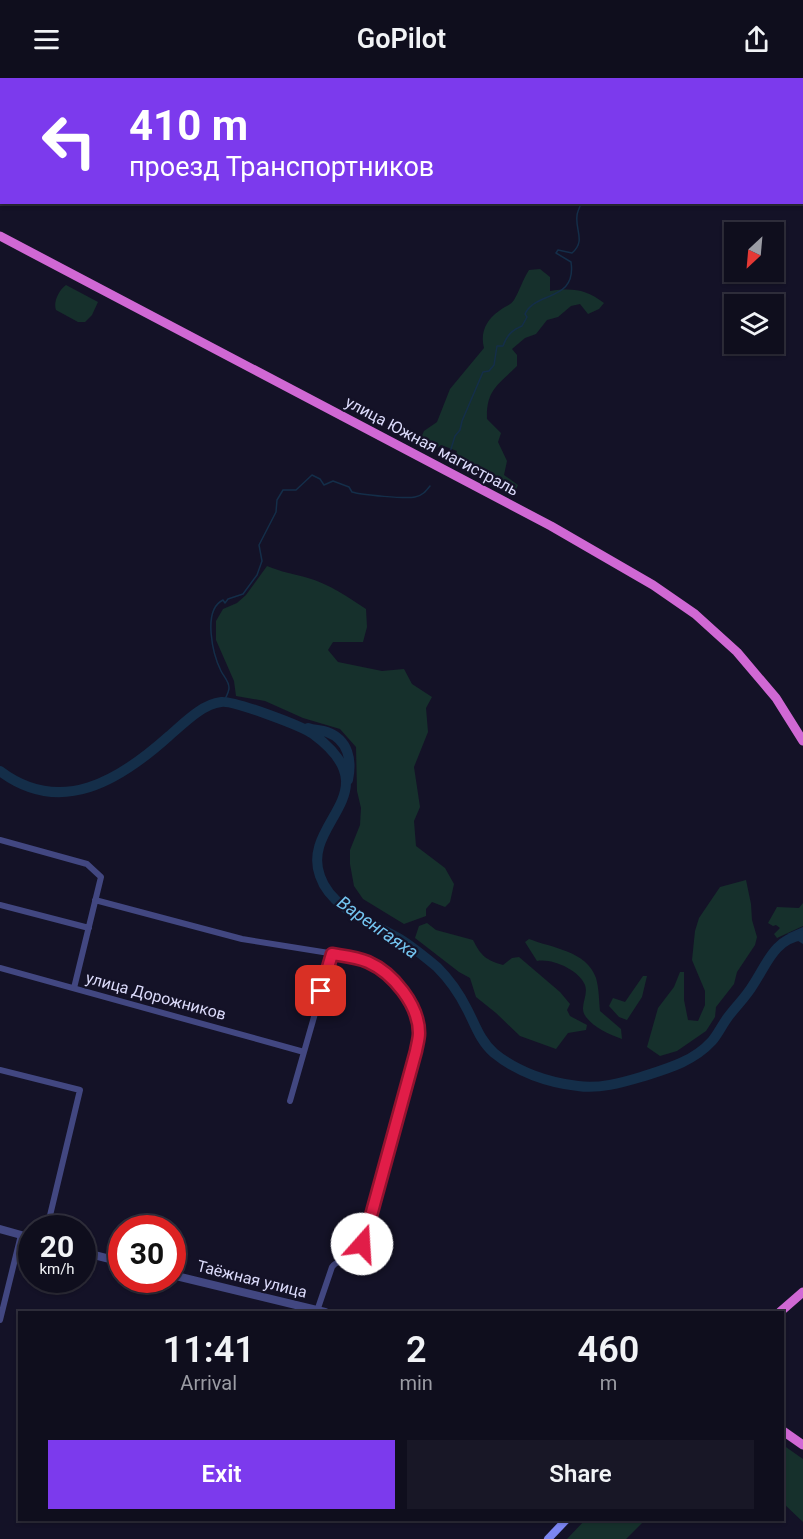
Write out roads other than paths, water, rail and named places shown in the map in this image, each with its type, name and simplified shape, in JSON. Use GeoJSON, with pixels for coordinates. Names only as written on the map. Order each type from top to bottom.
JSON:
{"type":"FeatureCollection","features":[{"type":"Feature","properties":{"kind":"highway","name":"улица Южная магистраль"},"geometry":{"type":"LineString","coordinates":[[0,236],[551,526],[653,585],[695,614],[737,652],[776,698],[803,741]]}},
{"type":"Feature","properties":{"kind":"highway"},"geometry":{"type":"LineString","coordinates":[[781,1311],[803,1293]]}},
{"type":"Feature","properties":{"kind":"highway"},"geometry":{"type":"LineString","coordinates":[[784,1432],[803,1445]]}},
{"type":"Feature","properties":{"kind":"main road"},"geometry":{"type":"LineString","coordinates":[[548,1539],[565,1521]]}},
{"type":"Feature","properties":{"kind":"street"},"geometry":{"type":"LineString","coordinates":[[0,840],[87,864],[101,877],[74,988]]}},
{"type":"Feature","properties":{"kind":"street"},"geometry":{"type":"LineString","coordinates":[[95,900],[242,939],[354,957],[371,963],[391,979],[403,992],[413,1010],[419,1034],[416,1051],[365,1235],[354,1255],[338,1261],[332,1267],[321,1311]]}},
{"type":"Feature","properties":{"kind":"street"},"geometry":{"type":"LineString","coordinates":[[0,905],[89,928]]}},
{"type":"Feature","properties":{"kind":"street"},"geometry":{"type":"LineString","coordinates":[[290,1101],[332,954]]}},
{"type":"Feature","properties":{"kind":"street","name":"улица Дорожников"},"geometry":{"type":"LineString","coordinates":[[0,969],[304,1052]]}},
{"type":"Feature","properties":{"kind":"street"},"geometry":{"type":"LineString","coordinates":[[0,1070],[81,1090],[50,1215]]}},
{"type":"Feature","properties":{"kind":"street"},"geometry":{"type":"LineString","coordinates":[[0,1229],[18,1234]]}},
{"type":"Feature","properties":{"kind":"street"},"geometry":{"type":"LineString","coordinates":[[0,1320],[18,1247]]}},
{"type":"Feature","properties":{"kind":"street","name":"Таёжная улица"},"geometry":{"type":"LineString","coordinates":[[186,1278],[317,1311]]}},
{"type":"Feature","properties":{"kind":"water"},"geometry":{"type":"Polygon","coordinates":[[[803,927],[803,944],[787,934],[803,927]]]}},
{"type":"Feature","properties":{"kind":"waterway"},"geometry":{"type":"LineString","coordinates":[[445,458],[460,430],[483,372],[489,371],[494,365],[497,346],[503,346],[510,333],[522,326],[527,317],[525,314],[530,307],[562,290],[568,284],[571,262],[556,253],[558,250],[572,253],[576,249],[579,240],[577,214],[581,204]]}},
{"type":"Feature","properties":{"kind":"waterway"},"geometry":{"type":"LineString","coordinates":[[224,701],[229,686],[218,664],[213,644],[211,633],[213,613],[223,600],[225,603],[228,599],[243,594],[257,575],[262,561],[259,545],[276,512],[277,500],[283,490],[296,490],[312,475],[320,479],[324,485],[333,481],[349,487],[352,492],[384,496],[417,496],[424,493],[430,486]]}},
{"type":"Feature","properties":{"kind":"waterway","name":"Варенгаяха"},"geometry":{"type":"LineString","coordinates":[[0,771],[23,785],[45,791],[67,792],[89,787],[110,779],[150,752],[193,715],[207,706],[221,702],[252,709],[306,730],[335,755],[345,773],[345,791],[322,839],[317,857],[320,876],[325,888],[333,898],[354,914],[405,942],[437,967],[457,992],[481,1038],[494,1053],[523,1071],[556,1082],[586,1087],[610,1085],[660,1071],[688,1060],[712,1041],[778,947],[793,937],[803,935]]}},
{"type":"Feature","properties":{"kind":"waterway"},"geometry":{"type":"LineString","coordinates":[[308,728],[325,731],[340,740],[349,759],[348,780]]}}]}
